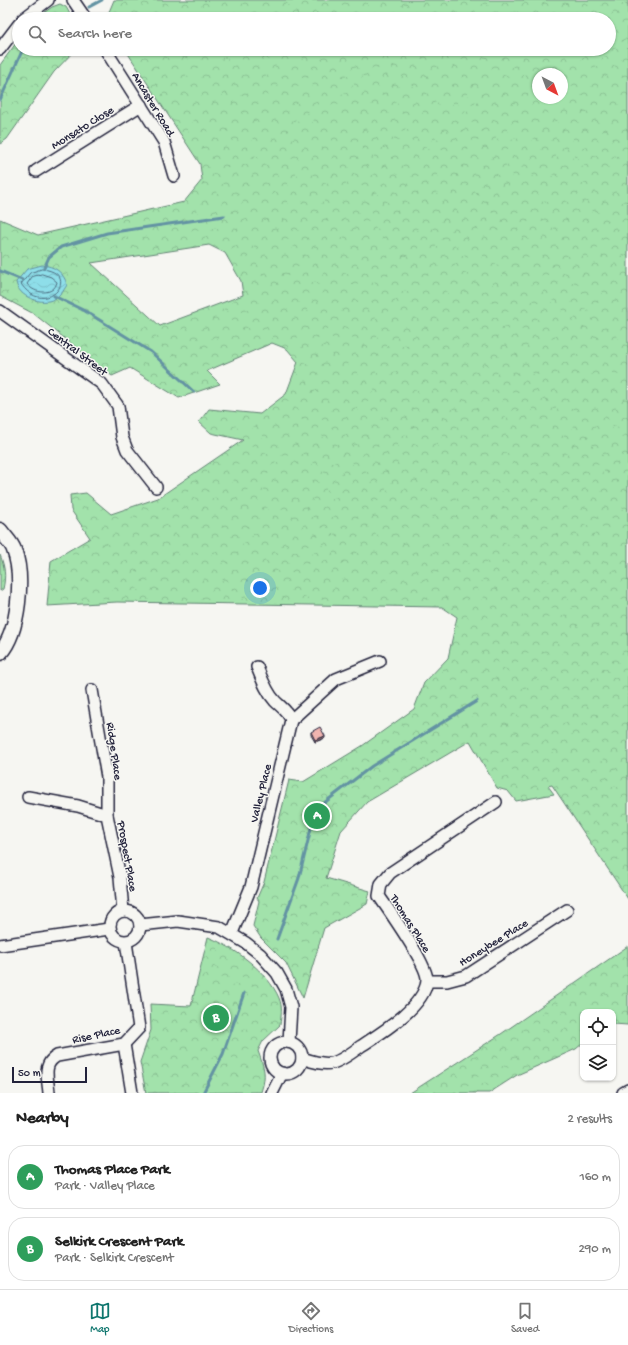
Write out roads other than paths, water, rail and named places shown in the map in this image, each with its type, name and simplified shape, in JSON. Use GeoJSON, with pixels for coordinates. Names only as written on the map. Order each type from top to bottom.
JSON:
{"type":"FeatureCollection","features":[{"type":"Feature","properties":{"kind":"street"},"geometry":{"type":"LineString","coordinates":[[32,12],[48,0]]}},
{"type":"Feature","properties":{"kind":"street"},"geometry":{"type":"LineString","coordinates":[[73,0],[81,12]]}},
{"type":"Feature","properties":{"kind":"street"},"geometry":{"type":"LineString","coordinates":[[0,49],[12,33]]}},
{"type":"Feature","properties":{"kind":"street","name":"Ancaster Road"},"geometry":{"type":"LineString","coordinates":[[110,56],[164,142],[174,176]]}},
{"type":"Feature","properties":{"kind":"street","name":"Monsato Close"},"geometry":{"type":"LineString","coordinates":[[36,171],[141,105]]}},
{"type":"Feature","properties":{"kind":"street","name":"Central Street"},"geometry":{"type":"LineString","coordinates":[[0,311],[102,384],[118,406],[122,437],[127,450],[156,487]]}},
{"type":"Feature","properties":{"kind":"street"},"geometry":{"type":"LineString","coordinates":[[0,530],[14,550],[20,584],[16,616],[7,645],[0,653]]}},
{"type":"Feature","properties":{"kind":"street"},"geometry":{"type":"LineString","coordinates":[[257,667],[265,687],[274,700],[289,714],[291,720],[336,679],[380,661]]}},
{"type":"Feature","properties":{"kind":"street","name":"Ridge Place"},"geometry":{"type":"LineString","coordinates":[[92,690],[107,777],[107,815]]}},
{"type":"Feature","properties":{"kind":"street","name":"Valley Place"},"geometry":{"type":"LineString","coordinates":[[232,933],[251,887],[291,720]]}},
{"type":"Feature","properties":{"kind":"street","name":"Prospect Place"},"geometry":{"type":"LineString","coordinates":[[28,797],[78,806],[107,815],[120,877],[123,911]]}},
{"type":"Feature","properties":{"kind":"street","name":"Thomas Place"},"geometry":{"type":"LineString","coordinates":[[427,981],[420,959],[379,896],[381,884],[390,873],[496,802]]}},
{"type":"Feature","properties":{"kind":"street","name":"Honeybee Place"},"geometry":{"type":"LineString","coordinates":[[427,981],[447,981],[466,976],[567,910]]}},
{"type":"Feature","properties":{"kind":"street"},"geometry":{"type":"LineString","coordinates":[[123,911],[134,914],[140,925],[138,934],[135,938],[126,942],[115,939],[109,929],[112,917],[123,911]]}},
{"type":"Feature","properties":{"kind":"street"},"geometry":{"type":"LineString","coordinates":[[140,925],[178,921],[219,927],[232,933],[260,954],[286,989],[291,1007],[289,1042]]}},
{"type":"Feature","properties":{"kind":"street"},"geometry":{"type":"LineString","coordinates":[[0,945],[109,929]]}},
{"type":"Feature","properties":{"kind":"street","name":"Rise Place"},"geometry":{"type":"LineString","coordinates":[[49,1093],[46,1066],[50,1060],[64,1054],[124,1044],[139,1028],[126,942]]}},
{"type":"Feature","properties":{"kind":"street"},"geometry":{"type":"LineString","coordinates":[[302,1058],[316,1062],[332,1063],[352,1052],[399,1020],[420,999],[427,981]]}},
{"type":"Feature","properties":{"kind":"street"},"geometry":{"type":"LineString","coordinates":[[289,1042],[298,1048],[302,1058],[299,1067],[296,1070],[291,1073],[282,1073],[273,1067],[270,1057],[271,1051],[279,1043],[289,1042]]}},
{"type":"Feature","properties":{"kind":"street"},"geometry":{"type":"LineString","coordinates":[[124,1044],[132,1093]]}},
{"type":"Feature","properties":{"kind":"street"},"geometry":{"type":"LineString","coordinates":[[272,1093],[282,1073]]}},
{"type":"Feature","properties":{"kind":"street"},"geometry":{"type":"LineString","coordinates":[[623,1093],[628,1090]]}},
{"type":"Feature","properties":{"kind":"water"},"geometry":{"type":"Polygon","coordinates":[[[42,265],[58,270],[66,280],[67,285],[62,293],[49,301],[37,301],[31,299],[21,292],[16,282],[27,269],[42,265]]]}},
{"type":"Feature","properties":{"kind":"waterway"},"geometry":{"type":"LineString","coordinates":[[89,7],[102,0]]}},
{"type":"Feature","properties":{"kind":"waterway"},"geometry":{"type":"LineString","coordinates":[[0,100],[20,56]]}},
{"type":"Feature","properties":{"kind":"waterway"},"geometry":{"type":"LineString","coordinates":[[44,268],[49,257],[61,247],[107,233],[224,216]]}},
{"type":"Feature","properties":{"kind":"waterway"},"geometry":{"type":"LineString","coordinates":[[0,271],[22,280]]}},
{"type":"Feature","properties":{"kind":"waterway"},"geometry":{"type":"LineString","coordinates":[[54,296],[85,311],[151,352],[194,392]]}},
{"type":"Feature","properties":{"kind":"waterway"},"geometry":{"type":"LineString","coordinates":[[277,939],[299,878],[312,824],[324,803],[372,766],[477,701]]}},
{"type":"Feature","properties":{"kind":"waterway"},"geometry":{"type":"LineString","coordinates":[[203,1093],[223,1054],[244,993]]}},
{"type":"Feature","properties":{"kind":"place","name":"Thomas Place Park"},"geometry":{"type":"Point","coordinates":[317,816]}},
{"type":"Feature","properties":{"kind":"place","name":"Selkirk Crescent Park"},"geometry":{"type":"Point","coordinates":[216,1018]}}]}
